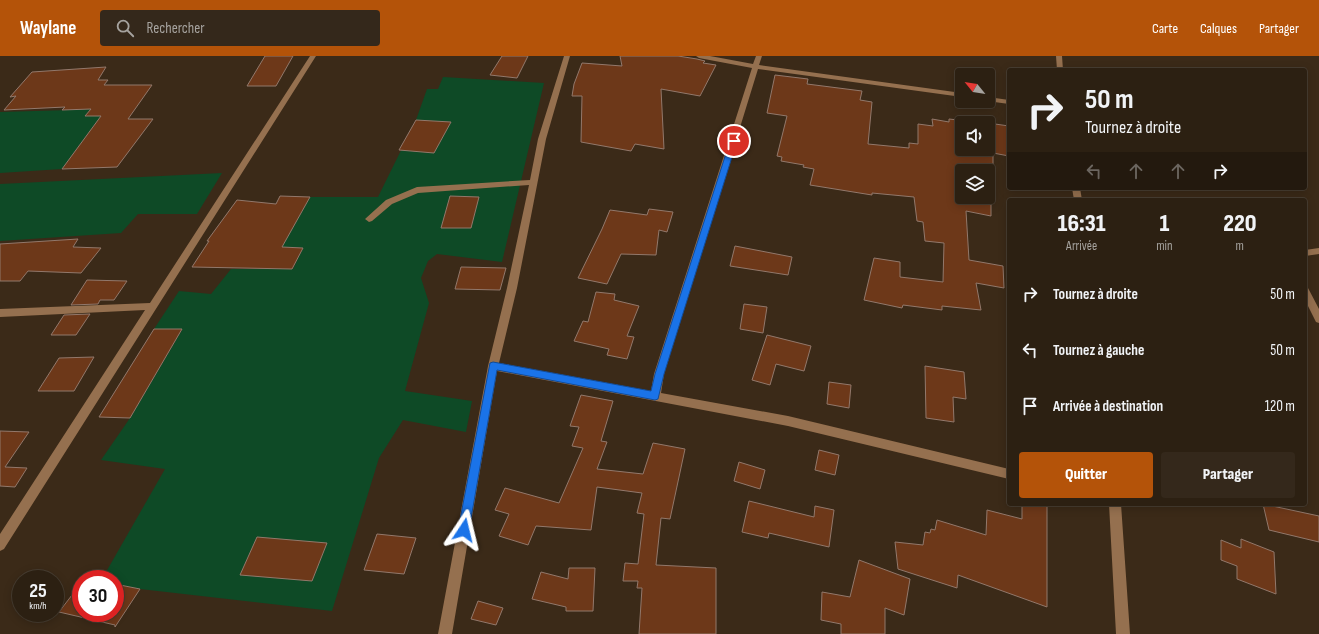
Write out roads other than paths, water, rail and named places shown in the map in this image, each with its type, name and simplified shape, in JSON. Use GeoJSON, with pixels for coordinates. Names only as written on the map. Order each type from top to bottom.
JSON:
{"type":"FeatureCollection","features":[{"type":"Feature","properties":{"kind":"street"},"geometry":{"type":"LineString","coordinates":[[0,545],[313,56]]}},
{"type":"Feature","properties":{"kind":"street"},"geometry":{"type":"LineString","coordinates":[[445,634],[493,366],[512,288],[542,139],[567,56]]}},
{"type":"Feature","properties":{"kind":"street"},"geometry":{"type":"LineString","coordinates":[[699,56],[756,67],[955,94]]}},
{"type":"Feature","properties":{"kind":"street"},"geometry":{"type":"LineString","coordinates":[[655,396],[660,374],[760,56]]}},
{"type":"Feature","properties":{"kind":"street"},"geometry":{"type":"LineString","coordinates":[[1059,56],[1060,68]]}},
{"type":"Feature","properties":{"kind":"street"},"geometry":{"type":"LineString","coordinates":[[995,100],[1007,102]]}},
{"type":"Feature","properties":{"kind":"street"},"geometry":{"type":"LineString","coordinates":[[370,219],[389,202],[417,190],[533,182]]}},
{"type":"Feature","properties":{"kind":"street"},"geometry":{"type":"LineString","coordinates":[[1307,253],[1319,251]]}},
{"type":"Feature","properties":{"kind":"street"},"geometry":{"type":"LineString","coordinates":[[1307,294],[1319,319]]}},
{"type":"Feature","properties":{"kind":"street"},"geometry":{"type":"LineString","coordinates":[[0,313],[154,306]]}},
{"type":"Feature","properties":{"kind":"street"},"geometry":{"type":"LineString","coordinates":[[493,366],[788,421],[1007,474]]}},
{"type":"Feature","properties":{"kind":"street"},"geometry":{"type":"LineString","coordinates":[[1115,506],[1123,634]]}}]}
